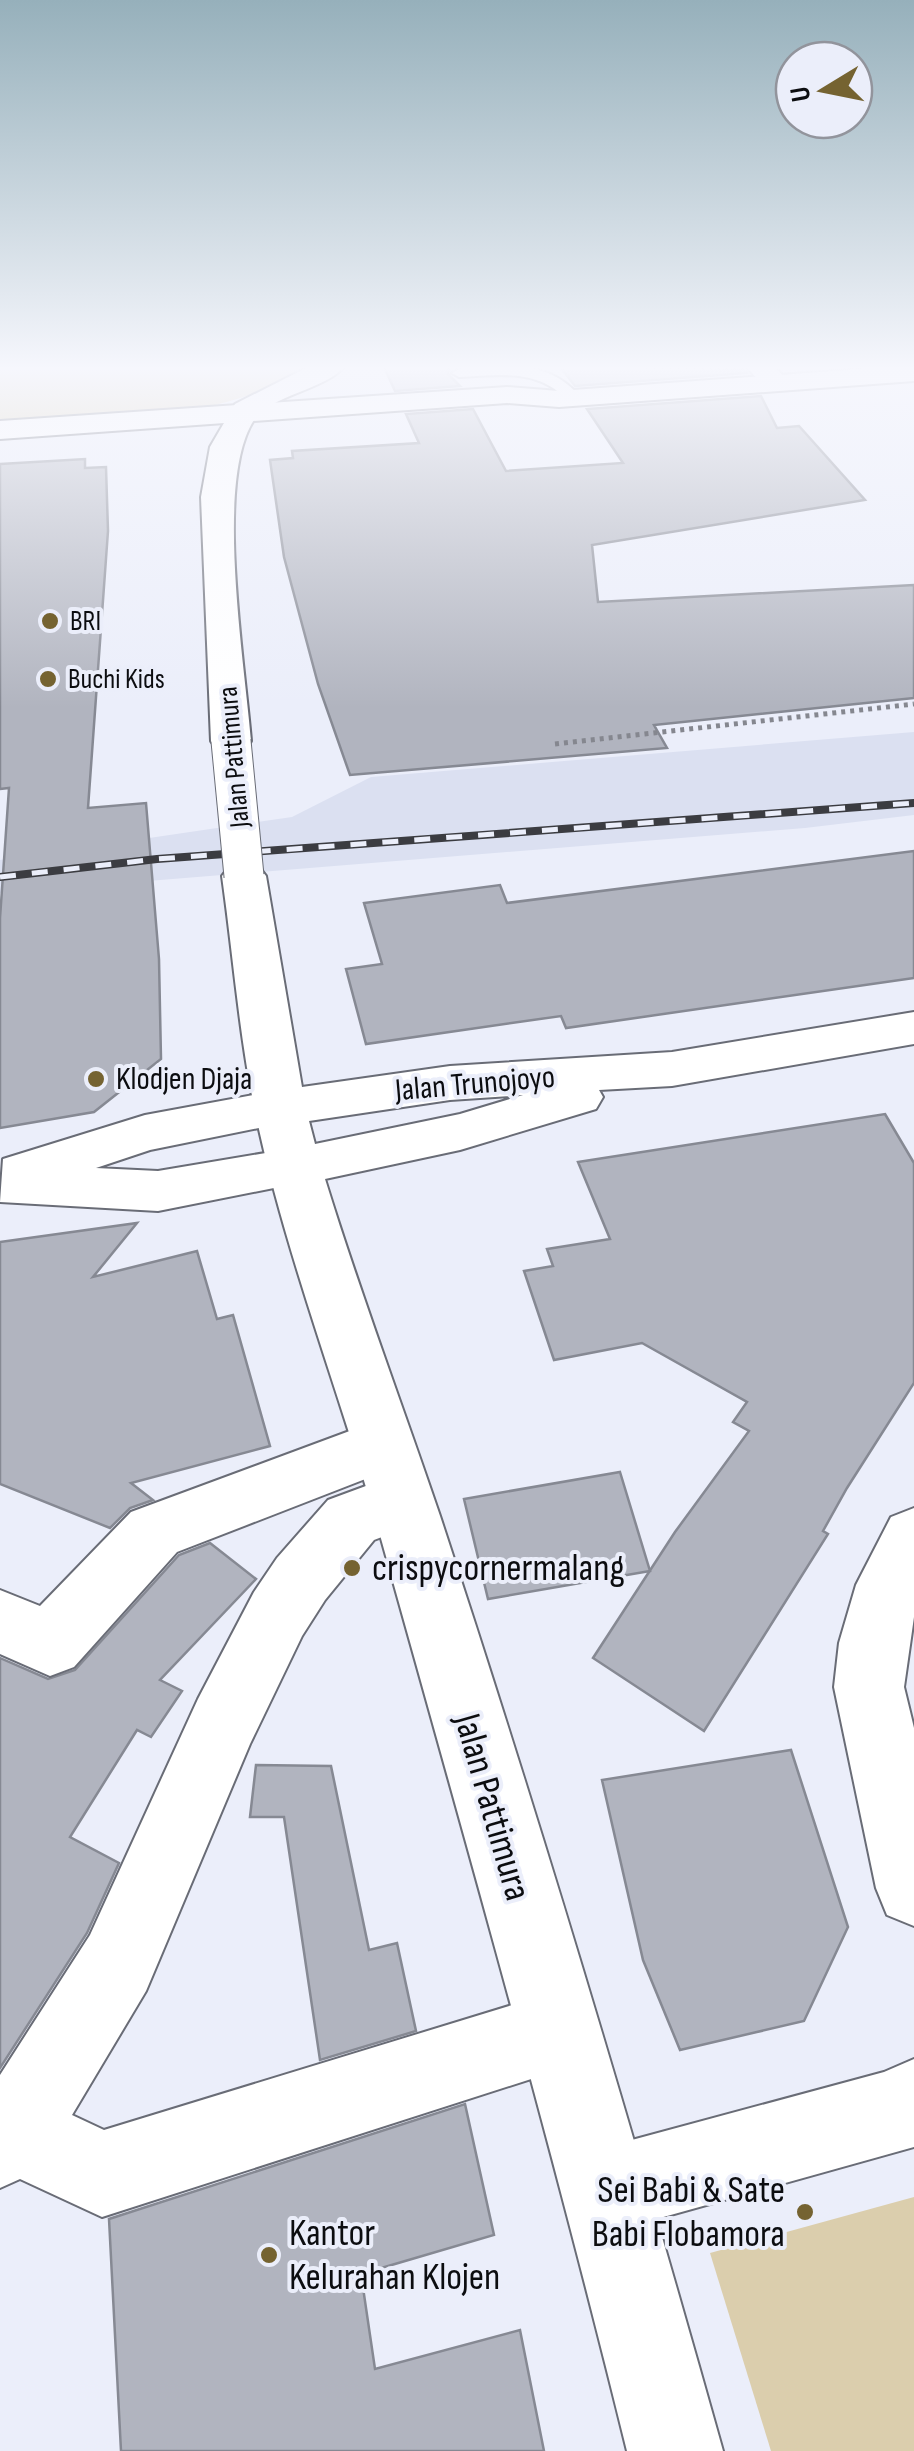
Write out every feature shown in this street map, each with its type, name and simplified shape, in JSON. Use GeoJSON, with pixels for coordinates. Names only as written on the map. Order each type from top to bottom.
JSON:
{"type":"FeatureCollection","features":[{"type":"Feature","properties":{"kind":"main road","name":"Jalan Pattimura"},"geometry":{"type":"LineString","coordinates":[[219,479],[216,496],[244,876],[288,1138],[606,2190],[675,2451]]}},
{"type":"Feature","properties":{"kind":"main road","name":"Jalan Trunojoyo"},"geometry":{"type":"LineString","coordinates":[[0,1182],[158,1191],[288,1138],[460,1132],[672,1069],[914,1028]]}},
{"type":"Feature","properties":{"kind":"main road"},"geometry":{"type":"LineString","coordinates":[[0,1621],[50,1644],[154,1532],[391,1473]]}},
{"type":"Feature","properties":{"kind":"main road"},"geometry":{"type":"LineString","coordinates":[[391,1473],[278,1614],[223,1722],[118,1963],[6,2138],[102,2174],[558,2032]]}},
{"type":"Feature","properties":{"kind":"main road"},"geometry":{"type":"LineString","coordinates":[[914,1538],[889,1585],[873,1643],[869,1687],[914,1888]]}},
{"type":"Feature","properties":{"kind":"main road"},"geometry":{"type":"LineString","coordinates":[[606,2190],[910,2107],[914,2101]]}},
{"type":"Feature","properties":{"kind":"path"},"geometry":{"type":"LineString","coordinates":[[556,744],[914,704]]}},
{"type":"Feature","properties":{"kind":"shaded area"},"geometry":{"type":"Polygon","coordinates":[[[914,732],[914,815],[805,828],[0,893],[0,860],[292,817],[371,777],[914,732]]]}},
{"type":"Feature","properties":{"kind":"shaded area"},"geometry":{"type":"Polygon","coordinates":[[[914,2197],[914,2451],[771,2451],[710,2253],[914,2197]]]}},
{"type":"Feature","properties":{"kind":"building"},"geometry":{"type":"Polygon","coordinates":[[[0,479],[106,479],[108,531],[88,808],[146,803],[159,959],[161,1059],[94,1112],[0,1128],[0,918],[9,788],[0,789],[0,479]]]}},
{"type":"Feature","properties":{"kind":"building"},"geometry":{"type":"Polygon","coordinates":[[[273,479],[847,479],[865,500],[592,545],[598,602],[914,585],[914,698],[654,725],[667,748],[350,775],[318,684],[284,557],[273,479]]]}},
{"type":"Feature","properties":{"kind":"building"},"geometry":{"type":"Polygon","coordinates":[[[914,851],[914,978],[566,1028],[561,1016],[366,1044],[346,969],[382,964],[364,903],[500,885],[507,903],[914,851]]]}},
{"type":"Feature","properties":{"kind":"building"},"geometry":{"type":"Polygon","coordinates":[[[885,1114],[914,1163],[914,1383],[847,1488],[823,1531],[828,1534],[704,1731],[593,1658],[675,1532],[749,1431],[733,1422],[747,1402],[642,1343],[554,1360],[524,1271],[553,1266],[547,1249],[610,1239],[578,1162],[885,1114]]]}},
{"type":"Feature","properties":{"kind":"building"},"geometry":{"type":"Polygon","coordinates":[[[137,1223],[93,1277],[197,1251],[217,1319],[233,1315],[270,1446],[131,1483],[153,1500],[130,1508],[110,1528],[0,1484],[0,1242],[137,1223]]]}},
{"type":"Feature","properties":{"kind":"building"},"geometry":{"type":"Polygon","coordinates":[[[620,1472],[650,1571],[488,1599],[464,1499],[620,1472]]]}},
{"type":"Feature","properties":{"kind":"building"},"geometry":{"type":"Polygon","coordinates":[[[210,1543],[256,1579],[160,1680],[182,1691],[151,1737],[137,1730],[70,1837],[119,1863],[87,1933],[0,2068],[0,1658],[48,1679],[75,1670],[179,1555],[210,1543]]]}},
{"type":"Feature","properties":{"kind":"building"},"geometry":{"type":"Polygon","coordinates":[[[791,1750],[848,1927],[804,2021],[680,2050],[643,1960],[602,1780],[791,1750]]]}},
{"type":"Feature","properties":{"kind":"building"},"geometry":{"type":"Polygon","coordinates":[[[256,1765],[331,1766],[369,1950],[397,1943],[416,2031],[320,2060],[284,1817],[250,1817],[256,1765]]]}},
{"type":"Feature","properties":{"kind":"building","name":"Kantor Kelurahan Klojen"},"geometry":{"type":"Polygon","coordinates":[[[465,2104],[494,2235],[361,2274],[375,2369],[520,2330],[544,2451],[121,2451],[109,2219],[465,2104]]]}},
{"type":"Feature","properties":{"kind":"railway"},"geometry":{"type":"LineString","coordinates":[[0,877],[157,859],[914,803]]}},
{"type":"Feature","properties":{"kind":"place","name":"BRI"},"geometry":{"type":"Point","coordinates":[50,621]}},
{"type":"Feature","properties":{"kind":"place","name":"Buchi Kids"},"geometry":{"type":"Point","coordinates":[48,679]}},
{"type":"Feature","properties":{"kind":"place","name":"Klodjen Djaja"},"geometry":{"type":"Point","coordinates":[96,1079]}},
{"type":"Feature","properties":{"kind":"place","name":"crispycornermalang"},"geometry":{"type":"Point","coordinates":[352,1568]}},
{"type":"Feature","properties":{"kind":"place","name":"Sei Babi & Sate Babi Flobamora"},"geometry":{"type":"Point","coordinates":[805,2212]}},
{"type":"Feature","properties":{"kind":"place","name":"Kantor Kelurahan Klojen"},"geometry":{"type":"Point","coordinates":[269,2255]}}]}
